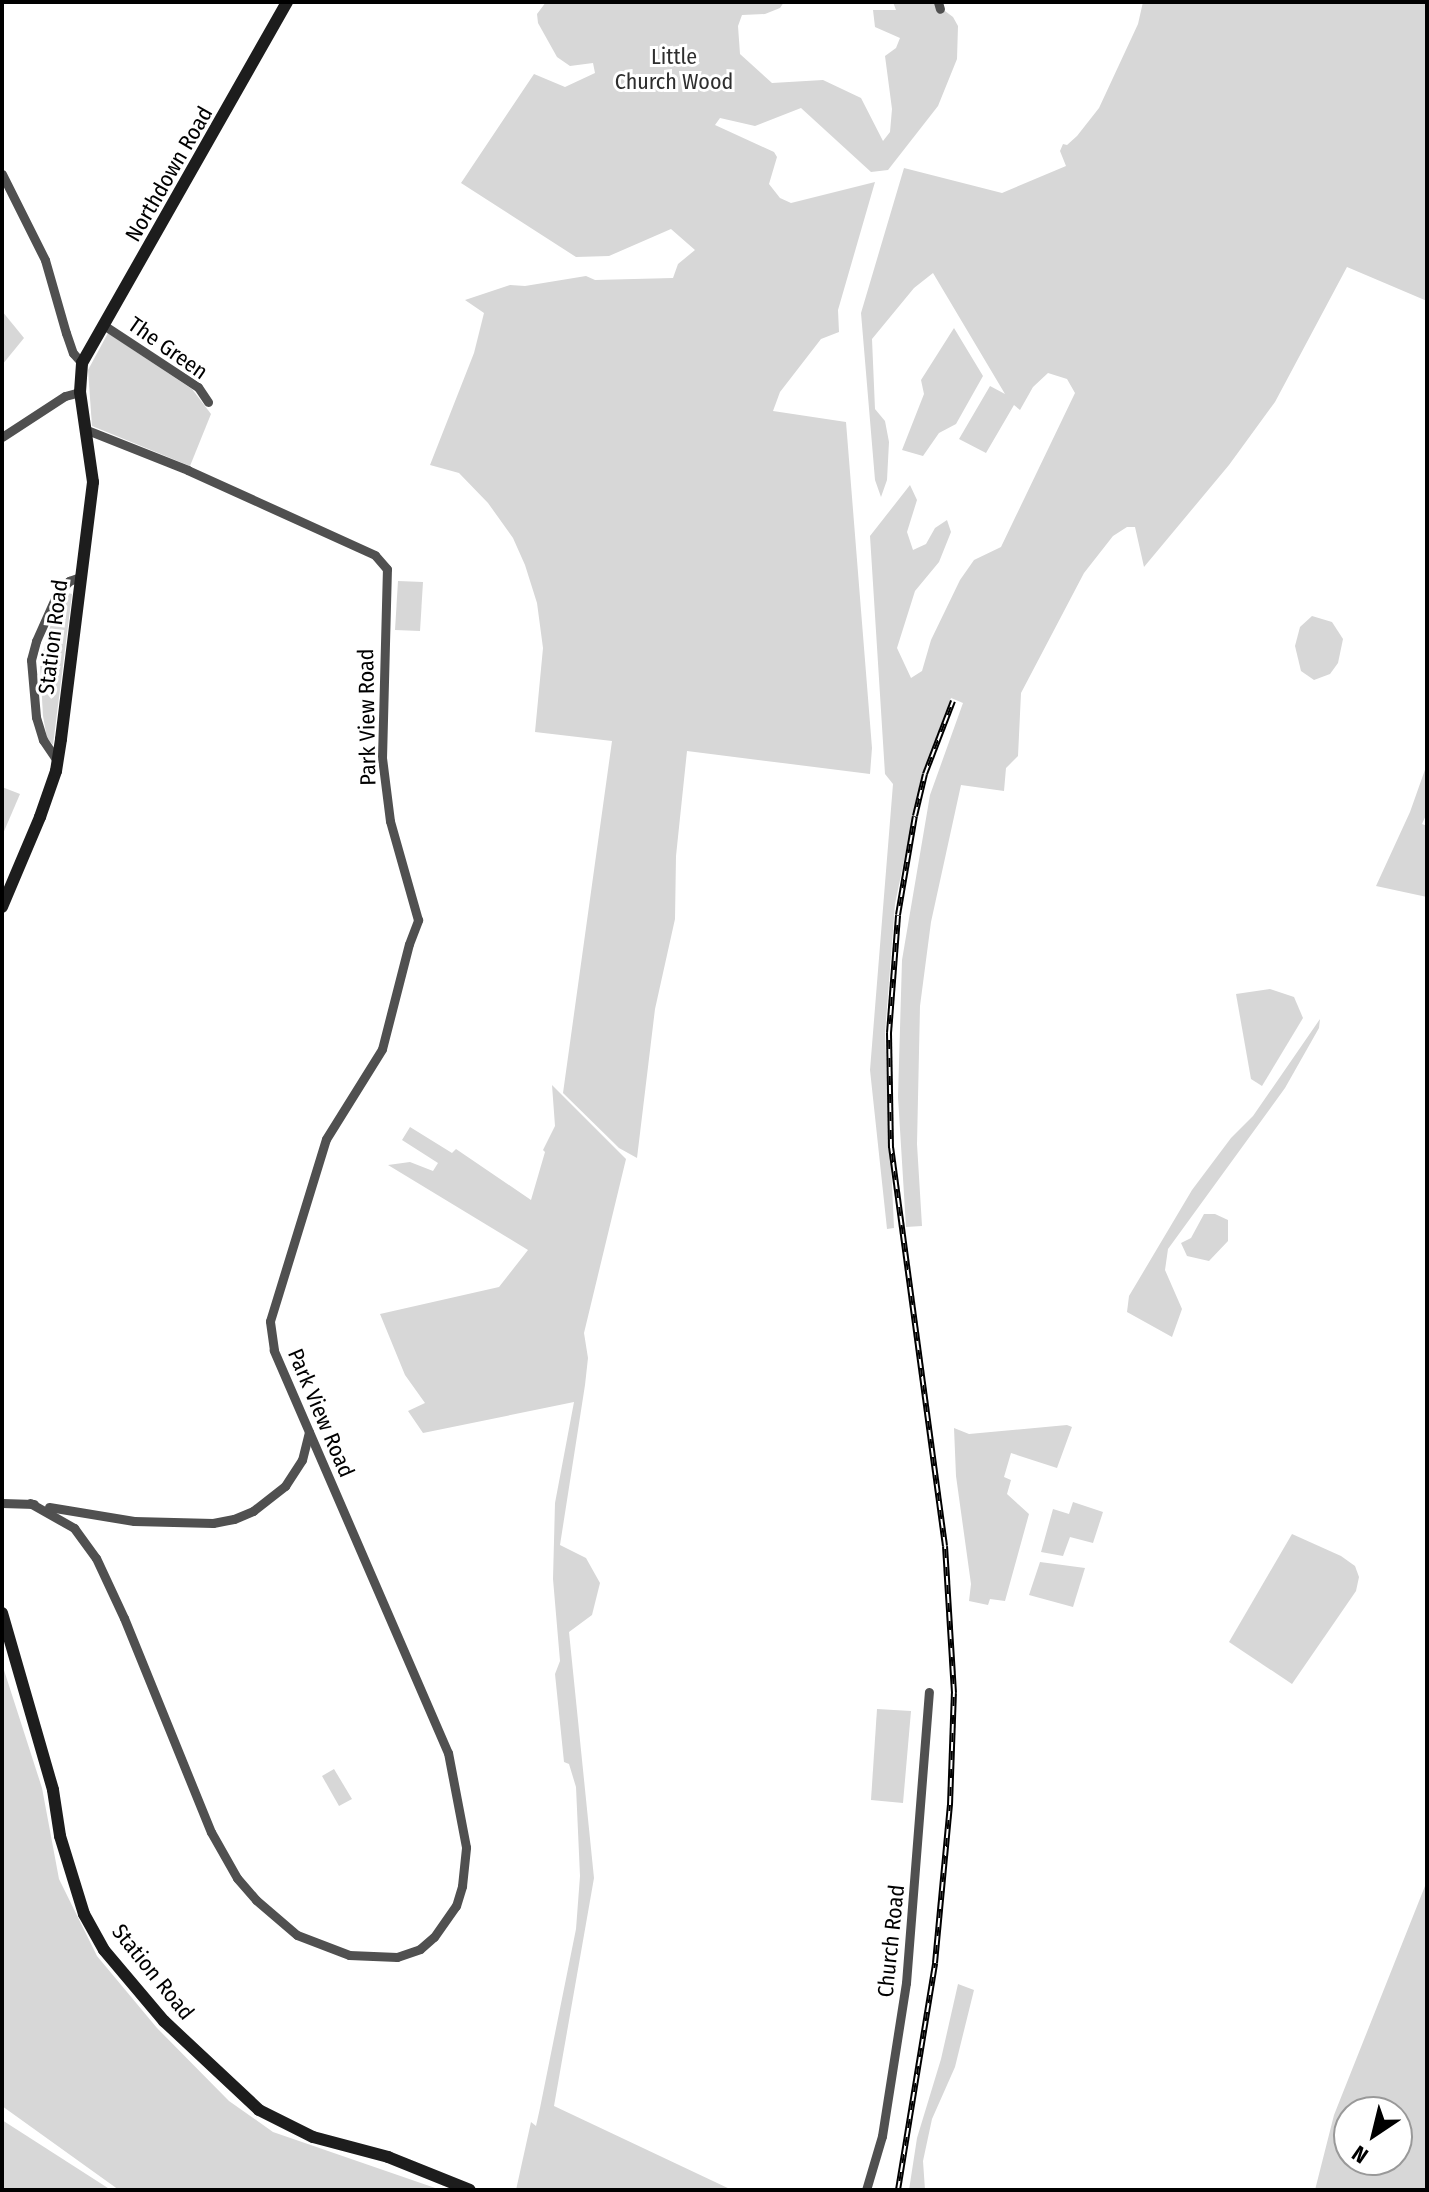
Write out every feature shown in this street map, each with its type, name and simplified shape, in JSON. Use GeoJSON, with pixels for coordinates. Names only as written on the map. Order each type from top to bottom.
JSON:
{"type":"FeatureCollection","features":[{"type":"Feature","properties":{"kind":"street","name":"Northdown Road"},"geometry":{"type":"LineString","coordinates":[[82,363],[287,2]]}},
{"type":"Feature","properties":{"kind":"street"},"geometry":{"type":"LineString","coordinates":[[2,174],[45,260],[66,333],[82,363]]}},
{"type":"Feature","properties":{"kind":"street","name":"The Green"},"geometry":{"type":"LineString","coordinates":[[105,326],[198,387],[208,402]]}},
{"type":"Feature","properties":{"kind":"street","name":"Station Road"},"geometry":{"type":"LineString","coordinates":[[2,907],[28,850],[58,762],[93,482],[80,392],[82,363]]}},
{"type":"Feature","properties":{"kind":"street"},"geometry":{"type":"LineString","coordinates":[[2,437],[65,396],[80,392]]}},
{"type":"Feature","properties":{"kind":"street","name":"Park View Road"},"geometry":{"type":"LineString","coordinates":[[30,1503],[74,1528],[96,1558],[124,1618],[211,1832],[237,1878],[256,1900],[297,1935],[349,1955],[397,1957],[420,1949],[434,1937],[456,1906],[462,1886],[466,1847],[458,1797],[437,1720],[274,1350],[272,1307],[326,1139],[382,1049],[418,920],[390,821],[382,758],[387,569],[375,555],[188,470],[87,430]]}},
{"type":"Feature","properties":{"kind":"street"},"geometry":{"type":"LineString","coordinates":[[58,762],[43,740],[36,717],[31,660],[57,594],[69,581],[80,577]]}},
{"type":"Feature","properties":{"kind":"street"},"geometry":{"type":"LineString","coordinates":[[2,1503],[30,1503],[82,1515],[134,1521],[213,1523],[234,1519],[271,1500],[285,1486],[302,1460],[309,1432]]}},
{"type":"Feature","properties":{"kind":"street","name":"Station Road"},"geometry":{"type":"LineString","coordinates":[[2,1613],[53,1790],[60,1836],[84,1914],[104,1950],[164,2021],[259,2110],[302,2133],[388,2157],[470,2190]]}},
{"type":"Feature","properties":{"kind":"street","name":"Church Road"},"geometry":{"type":"LineString","coordinates":[[866,2190],[882,2136],[906,1983],[929,1692]]}},
{"type":"Feature","properties":{"kind":"green space","name":"Little Church Wood"},"geometry":{"type":"Polygon","coordinates":[[[546,2],[784,2],[780,8],[765,14],[742,15],[738,26],[740,54],[772,83],[823,80],[861,98],[883,141],[890,132],[892,109],[885,56],[896,48],[900,38],[875,27],[873,10],[896,10],[893,2],[933,2],[953,17],[958,26],[957,59],[938,106],[888,170],[871,172],[801,108],[755,126],[720,118],[715,125],[774,152],[777,157],[769,184],[780,198],[791,203],[875,182],[838,310],[839,332],[821,339],[780,392],[773,411],[846,422],[872,748],[870,774],[687,751],[676,856],[675,919],[655,1009],[637,1158],[619,1148],[563,1093],[612,741],[535,732],[543,648],[537,603],[525,565],[513,538],[488,503],[459,473],[430,465],[474,353],[484,313],[465,300],[510,285],[525,286],[586,276],[595,280],[673,278],[678,264],[695,250],[671,229],[609,256],[576,257],[461,183],[534,74],[565,87],[595,73],[593,63],[570,66],[557,57],[538,23],[537,14],[546,2]]]}},
{"type":"Feature","properties":{"kind":"green space"},"geometry":{"type":"Polygon","coordinates":[[[1143,2],[1427,2],[1427,301],[1347,267],[1275,402],[1229,465],[1144,567],[1135,527],[1127,527],[1113,536],[1084,573],[1021,693],[1018,756],[1006,768],[1004,791],[961,785],[931,922],[920,1006],[917,1144],[922,1226],[906,1227],[898,1097],[902,960],[930,795],[963,703],[951,698],[921,779],[895,904],[885,1034],[894,1228],[887,1229],[870,1070],[893,784],[885,774],[870,536],[910,485],[917,500],[907,532],[913,550],[926,544],[935,528],[947,520],[951,532],[939,562],[915,591],[897,648],[911,678],[922,671],[931,640],[960,580],[974,560],[1001,547],[1075,393],[1067,379],[1048,373],[1033,387],[1020,410],[1014,405],[986,453],[959,439],[990,386],[1005,394],[933,273],[914,288],[872,339],[875,409],[885,421],[889,442],[887,480],[881,497],[875,480],[861,313],[904,168],[1002,193],[1066,166],[1060,151],[1063,144],[1067,145],[1077,136],[1099,108],[1138,24],[1143,2]]]}},
{"type":"Feature","properties":{"kind":"green space"},"geometry":{"type":"Polygon","coordinates":[[[2,311],[24,338],[2,365],[2,311]]]}},
{"type":"Feature","properties":{"kind":"green space"},"geometry":{"type":"Polygon","coordinates":[[[954,328],[983,376],[956,424],[939,433],[923,456],[902,450],[924,394],[921,380],[954,328]]]}},
{"type":"Feature","properties":{"kind":"green space"},"geometry":{"type":"Polygon","coordinates":[[[108,333],[192,389],[211,414],[190,466],[92,426],[88,370],[108,333]]]}},
{"type":"Feature","properties":{"kind":"green space"},"geometry":{"type":"Polygon","coordinates":[[[398,581],[423,582],[420,631],[395,630],[398,581]]]}},
{"type":"Feature","properties":{"kind":"green space"},"geometry":{"type":"Polygon","coordinates":[[[68,593],[72,594],[53,745],[47,738],[43,716],[40,663],[52,620],[68,593]]]}},
{"type":"Feature","properties":{"kind":"green space"},"geometry":{"type":"Polygon","coordinates":[[[1312,616],[1332,622],[1343,639],[1338,663],[1330,674],[1314,680],[1301,671],[1295,646],[1300,627],[1312,616]]]}},
{"type":"Feature","properties":{"kind":"green space"},"geometry":{"type":"Polygon","coordinates":[[[1427,764],[1427,813],[1422,824],[1427,826],[1427,897],[1376,886],[1410,812],[1427,764]]]}},
{"type":"Feature","properties":{"kind":"green space"},"geometry":{"type":"Polygon","coordinates":[[[2,787],[20,794],[2,836],[2,787]]]}},
{"type":"Feature","properties":{"kind":"green space"},"geometry":{"type":"Polygon","coordinates":[[[1270,989],[1294,997],[1303,1018],[1262,1086],[1251,1079],[1236,994],[1270,989]]]}},
{"type":"Feature","properties":{"kind":"green space"},"geometry":{"type":"Polygon","coordinates":[[[1320,1019],[1319,1028],[1285,1088],[1168,1249],[1165,1270],[1182,1309],[1172,1337],[1127,1312],[1129,1296],[1192,1190],[1231,1138],[1253,1116],[1320,1019]]]}},
{"type":"Feature","properties":{"kind":"green space"},"geometry":{"type":"Polygon","coordinates":[[[552,1085],[626,1159],[584,1333],[588,1358],[585,1385],[560,1545],[586,1558],[600,1583],[592,1615],[569,1632],[594,1878],[554,2106],[732,2190],[516,2190],[531,2122],[536,2126],[540,2108],[576,1929],[580,1876],[576,1787],[569,1764],[564,1762],[555,1674],[560,1661],[553,1579],[555,1503],[574,1402],[423,1433],[408,1411],[425,1403],[405,1375],[380,1314],[499,1287],[528,1250],[388,1165],[410,1162],[433,1171],[438,1163],[402,1140],[410,1127],[452,1153],[456,1149],[531,1200],[545,1152],[543,1150],[555,1126],[552,1085]]]}},
{"type":"Feature","properties":{"kind":"green space"},"geometry":{"type":"Polygon","coordinates":[[[1204,1214],[1215,1214],[1228,1220],[1228,1241],[1209,1261],[1187,1256],[1181,1243],[1191,1238],[1204,1214]]]}},
{"type":"Feature","properties":{"kind":"green space"},"geometry":{"type":"Polygon","coordinates":[[[1072,1427],[1057,1468],[1011,1453],[1004,1477],[1011,1480],[1007,1494],[1029,1514],[1005,1601],[990,1599],[988,1605],[969,1601],[971,1584],[956,1476],[954,1428],[969,1434],[1072,1427]]]}},
{"type":"Feature","properties":{"kind":"green space"},"geometry":{"type":"Polygon","coordinates":[[[1073,1502],[1103,1512],[1093,1543],[1070,1537],[1063,1556],[1041,1552],[1053,1509],[1069,1514],[1073,1502]]]}},
{"type":"Feature","properties":{"kind":"green space"},"geometry":{"type":"Polygon","coordinates":[[[1292,1534],[1341,1556],[1355,1566],[1359,1577],[1356,1591],[1292,1684],[1229,1642],[1292,1534]]]}},
{"type":"Feature","properties":{"kind":"green space"},"geometry":{"type":"Polygon","coordinates":[[[1040,1562],[1085,1568],[1073,1607],[1029,1595],[1040,1562]]]}},
{"type":"Feature","properties":{"kind":"green space"},"geometry":{"type":"Polygon","coordinates":[[[3,1667],[42,1788],[59,1879],[97,1956],[157,2028],[229,2101],[273,2132],[441,2190],[119,2190],[2,2106],[3,1667]]]}},
{"type":"Feature","properties":{"kind":"green space"},"geometry":{"type":"Polygon","coordinates":[[[877,1709],[911,1711],[903,1803],[871,1800],[877,1709]]]}},
{"type":"Feature","properties":{"kind":"green space"},"geometry":{"type":"Polygon","coordinates":[[[334,1769],[352,1799],[339,1806],[322,1776],[334,1769]]]}},
{"type":"Feature","properties":{"kind":"green space"},"geometry":{"type":"Polygon","coordinates":[[[1427,1881],[1427,2190],[1315,2190],[1333,2119],[1333,2176],[1413,2176],[1413,2096],[1342,2096],[1427,1881]]]}},
{"type":"Feature","properties":{"kind":"green space"},"geometry":{"type":"Polygon","coordinates":[[[958,1984],[974,1990],[955,2067],[932,2119],[923,2161],[925,2190],[909,2190],[917,2138],[941,2059],[958,1984]]]}},
{"type":"Feature","properties":{"kind":"green space"},"geometry":{"type":"Polygon","coordinates":[[[2,2120],[111,2190],[2,2190],[2,2120]]]}},
{"type":"Feature","properties":{"kind":"railway"},"geometry":{"type":"LineString","coordinates":[[898,2190],[935,1963],[950,1805],[954,1693],[945,1546],[891,1148],[889,1033],[898,915],[915,816],[925,774],[953,701]]}}]}
